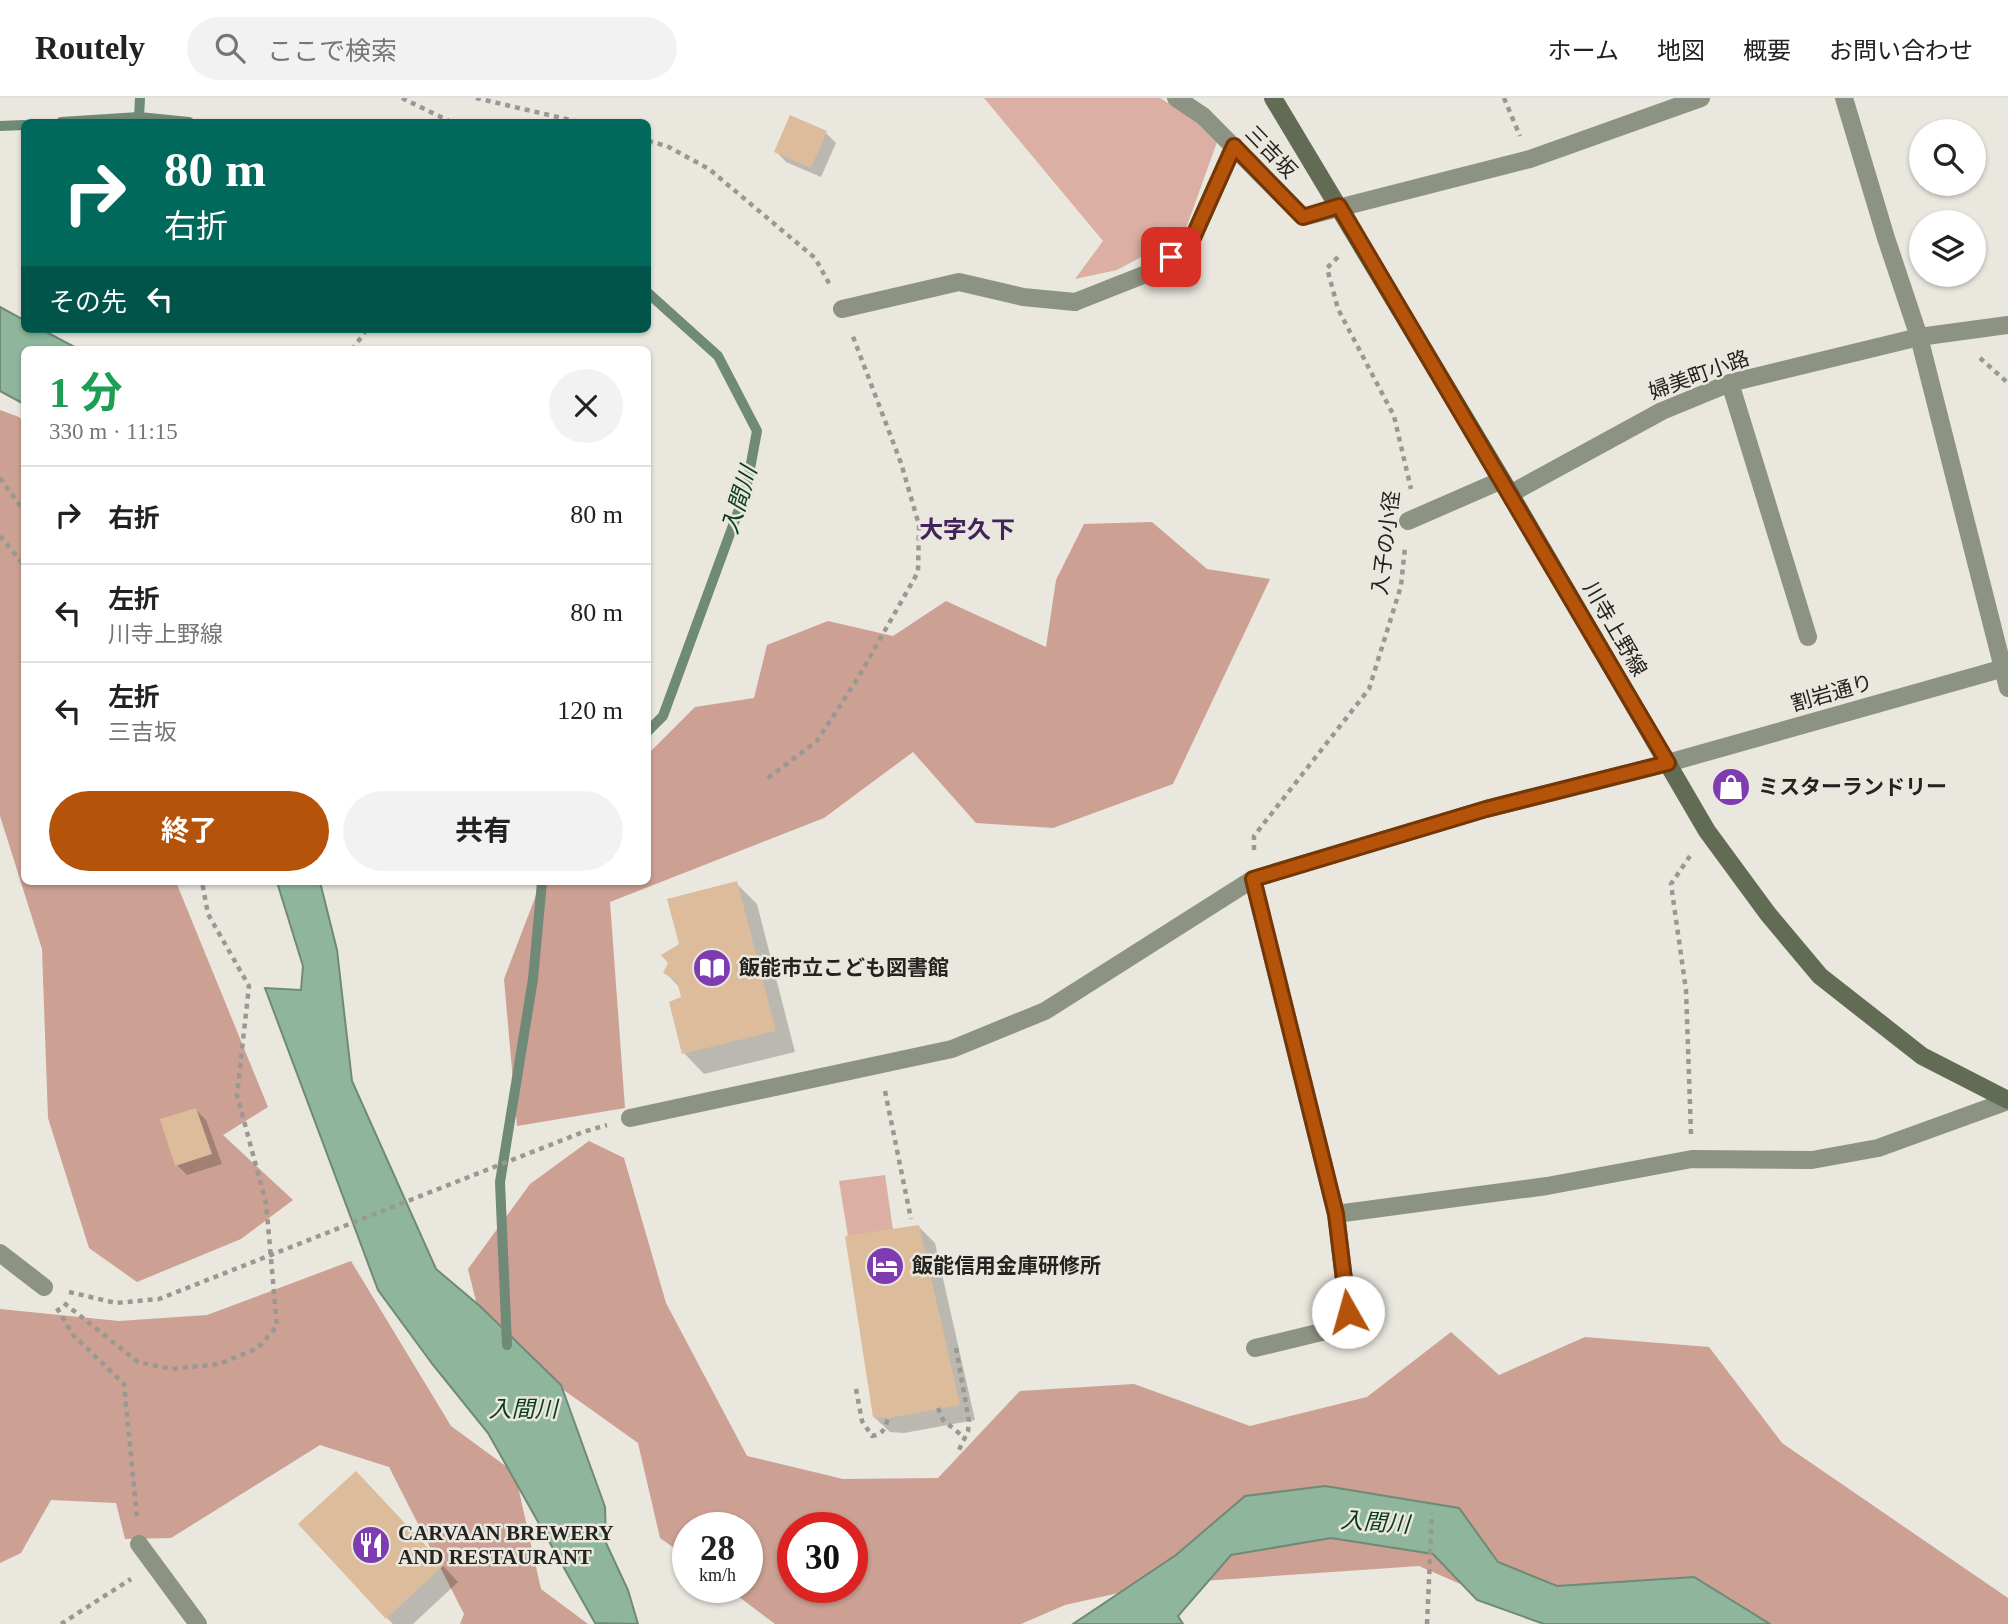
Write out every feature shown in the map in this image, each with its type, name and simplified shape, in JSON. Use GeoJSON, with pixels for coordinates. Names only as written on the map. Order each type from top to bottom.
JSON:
{"type":"FeatureCollection","features":[{"type":"Feature","properties":{"kind":"street","name":"三吉坂"},"geometry":{"type":"LineString","coordinates":[[1176,98],[1203,116],[1303,217],[1339,206]]}},
{"type":"Feature","properties":{"kind":"street","name":"川寺上野線"},"geometry":{"type":"LineString","coordinates":[[1273,98],[1506,487],[1707,831],[1768,914],[1820,976],[1922,1056],[2008,1100]]}},
{"type":"Feature","properties":{"kind":"street"},"geometry":{"type":"LineString","coordinates":[[1339,206],[1530,159],[1701,98]]}},
{"type":"Feature","properties":{"kind":"street"},"geometry":{"type":"LineString","coordinates":[[1844,98],[1886,239],[1919,337],[2005,667],[2008,688]]}},
{"type":"Feature","properties":{"kind":"street"},"geometry":{"type":"LineString","coordinates":[[842,309],[959,282],[1023,297],[1075,302],[1151,272],[1191,242],[1234,146]]}},
{"type":"Feature","properties":{"kind":"street","name":"婦美町小路"},"geometry":{"type":"LineString","coordinates":[[1408,521],[1506,487],[1662,411],[1730,383],[1919,337],[2008,325]]}},
{"type":"Feature","properties":{"kind":"street"},"geometry":{"type":"LineString","coordinates":[[1730,383],[1808,637]]}},
{"type":"Feature","properties":{"kind":"street","name":"割岩通り"},"geometry":{"type":"LineString","coordinates":[[630,1118],[953,1049],[1045,1011],[1253,879],[1486,809],[1668,763],[2005,667]]}},
{"type":"Feature","properties":{"kind":"street"},"geometry":{"type":"LineString","coordinates":[[1253,879],[1336,1214],[1348,1312],[1338,1328],[1255,1348]]}},
{"type":"Feature","properties":{"kind":"street"},"geometry":{"type":"LineString","coordinates":[[1336,1214],[1547,1186],[1692,1159],[1812,1160],[1878,1148],[2008,1100]]}},
{"type":"Feature","properties":{"kind":"street"},"geometry":{"type":"LineString","coordinates":[[0,1253],[44,1287]]}},
{"type":"Feature","properties":{"kind":"street"},"geometry":{"type":"LineString","coordinates":[[139,1544],[198,1624]]}},
{"type":"Feature","properties":{"kind":"path"},"geometry":{"type":"LineString","coordinates":[[402,98],[445,119]]}},
{"type":"Feature","properties":{"kind":"path"},"geometry":{"type":"LineString","coordinates":[[476,98],[566,119]]}},
{"type":"Feature","properties":{"kind":"path"},"geometry":{"type":"LineString","coordinates":[[1504,98],[1530,159]]}},
{"type":"Feature","properties":{"kind":"path"},"geometry":{"type":"LineString","coordinates":[[651,142],[667,146],[709,169],[815,258],[842,309],[878,399],[919,525],[918,572],[858,678],[817,741],[768,778]]}},
{"type":"Feature","properties":{"kind":"path","name":"入子の小径"},"geometry":{"type":"LineString","coordinates":[[1253,879],[1254,836],[1368,689],[1401,586],[1411,493],[1394,415],[1338,309],[1327,268],[1357,238]]}},
{"type":"Feature","properties":{"kind":"path"},"geometry":{"type":"LineString","coordinates":[[0,478],[21,507]]}},
{"type":"Feature","properties":{"kind":"path"},"geometry":{"type":"LineString","coordinates":[[0,536],[21,561]]}},
{"type":"Feature","properties":{"kind":"path"},"geometry":{"type":"LineString","coordinates":[[1692,1159],[1686,990],[1671,884],[1707,831]]}},
{"type":"Feature","properties":{"kind":"path"},"geometry":{"type":"LineString","coordinates":[[44,1287],[138,1362],[172,1369],[219,1364],[258,1348],[277,1326],[266,1203],[237,1095],[249,986],[208,914],[203,885]]}},
{"type":"Feature","properties":{"kind":"path"},"geometry":{"type":"LineString","coordinates":[[882,1066],[911,1219]]}},
{"type":"Feature","properties":{"kind":"path"},"geometry":{"type":"LineString","coordinates":[[44,1287],[116,1303],[159,1299],[583,1132]]}},
{"type":"Feature","properties":{"kind":"path"},"geometry":{"type":"LineString","coordinates":[[44,1287],[73,1335],[124,1384],[139,1544]]}},
{"type":"Feature","properties":{"kind":"path"},"geometry":{"type":"LineString","coordinates":[[956,1348],[969,1421],[959,1450]]}},
{"type":"Feature","properties":{"kind":"path"},"geometry":{"type":"LineString","coordinates":[[856,1389],[862,1421],[872,1436],[885,1429],[887,1418]]}},
{"type":"Feature","properties":{"kind":"path"},"geometry":{"type":"LineString","coordinates":[[938,1408],[943,1420],[965,1438]]}},
{"type":"Feature","properties":{"kind":"path"},"geometry":{"type":"LineString","coordinates":[[1427,1624],[1432,1513]]}},
{"type":"Feature","properties":{"kind":"path"},"geometry":{"type":"LineString","coordinates":[[61,1624],[125,1583]]}},
{"type":"Feature","properties":{"kind":"shaded area"},"geometry":{"type":"Polygon","coordinates":[[[984,98],[1160,98],[1204,125],[1217,142],[1184,234],[1117,270],[1075,279],[1103,241],[984,98]]]}},
{"type":"Feature","properties":{"kind":"shaded area"},"geometry":{"type":"Polygon","coordinates":[[[0,410],[21,419],[21,882],[0,816],[0,410]]]}},
{"type":"Feature","properties":{"kind":"shaded area"},"geometry":{"type":"Polygon","coordinates":[[[1152,522],[1207,569],[1270,579],[1173,784],[1053,828],[976,823],[913,752],[824,818],[610,902],[625,1108],[517,1126],[504,979],[540,885],[651,885],[651,751],[695,707],[754,698],[767,645],[828,621],[893,636],[946,601],[1046,647],[1056,580],[1084,524],[1152,522]]]}},
{"type":"Feature","properties":{"kind":"shaded area"},"geometry":{"type":"Polygon","coordinates":[[[22,885],[177,885],[268,1107],[223,1135],[293,1200],[241,1239],[137,1282],[89,1248],[48,1118],[42,949],[22,885]]]}},
{"type":"Feature","properties":{"kind":"shaded area"},"geometry":{"type":"Polygon","coordinates":[[[589,1141],[624,1158],[666,1303],[747,1456],[843,1479],[938,1478],[1020,1391],[1134,1384],[1250,1426],[1367,1397],[1451,1332],[1499,1375],[1585,1337],[1709,1347],[1782,1443],[2008,1598],[2008,1624],[1734,1624],[1495,1599],[1419,1566],[1159,1584],[1065,1605],[1021,1624],[775,1624],[747,1603],[763,1603],[763,1512],[672,1512],[672,1547],[660,1538],[638,1443],[484,1333],[468,1269],[530,1184],[589,1141]]]}},
{"type":"Feature","properties":{"kind":"shaded area"},"geometry":{"type":"Polygon","coordinates":[[[885,1175],[893,1230],[848,1236],[839,1181],[885,1175]]]}},
{"type":"Feature","properties":{"kind":"shaded area"},"geometry":{"type":"Polygon","coordinates":[[[351,1261],[451,1426],[515,1473],[541,1589],[588,1624],[460,1624],[464,1614],[389,1467],[320,1445],[171,1538],[125,1539],[116,1503],[51,1500],[21,1553],[0,1563],[0,1309],[119,1321],[207,1315],[351,1261]]]}},
{"type":"Feature","properties":{"kind":"water"},"geometry":{"type":"Polygon","coordinates":[[[0,307],[21,318],[21,333],[48,333],[73,346],[21,346],[21,402],[0,391],[0,307]]]}},
{"type":"Feature","properties":{"kind":"water","name":"入間川"},"geometry":{"type":"Polygon","coordinates":[[[278,885],[321,885],[337,950],[352,1081],[436,1269],[481,1307],[561,1385],[605,1507],[606,1543],[628,1590],[638,1624],[595,1623],[488,1433],[433,1365],[378,1290],[265,988],[301,990],[303,966],[278,885]]]}},
{"type":"Feature","properties":{"kind":"water","name":"入間川"},"geometry":{"type":"Polygon","coordinates":[[[1325,1486],[1459,1508],[1498,1562],[1557,1586],[1694,1577],[1770,1624],[1544,1624],[1477,1600],[1433,1554],[1331,1538],[1231,1555],[1178,1616],[1183,1624],[1073,1624],[1176,1555],[1245,1496],[1325,1486]]]}},
{"type":"Feature","properties":{"kind":"building"},"geometry":{"type":"Polygon","coordinates":[[[790,115],[827,131],[811,168],[774,152],[790,115]]]}},
{"type":"Feature","properties":{"kind":"building","name":"飯能市立こども図書館"},"geometry":{"type":"Polygon","coordinates":[[[737,881],[776,1031],[682,1054],[669,1002],[681,997],[677,981],[663,973],[668,963],[661,955],[679,944],[667,899],[737,881]]]}},
{"type":"Feature","properties":{"kind":"building"},"geometry":{"type":"Polygon","coordinates":[[[196,1108],[212,1154],[175,1166],[160,1119],[196,1108]]]}},
{"type":"Feature","properties":{"kind":"building"},"geometry":{"type":"Polygon","coordinates":[[[919,1225],[960,1405],[888,1418],[873,1417],[845,1236],[919,1225]]]}},
{"type":"Feature","properties":{"kind":"building","name":"CARVAAN BREWERY AND RESTAURANT"},"geometry":{"type":"Polygon","coordinates":[[[356,1471],[444,1565],[386,1619],[298,1524],[356,1471]]]}},
{"type":"Feature","properties":{"kind":"waterway"},"geometry":{"type":"LineString","coordinates":[[139,117],[140,98]]}},
{"type":"Feature","properties":{"kind":"waterway","name":"入間川"},"geometry":{"type":"LineString","coordinates":[[108,119],[159,119]]}},
{"type":"Feature","properties":{"kind":"waterway","name":"入間川"},"geometry":{"type":"LineString","coordinates":[[0,126],[21,125]]}},
{"type":"Feature","properties":{"kind":"waterway","name":"入間川"},"geometry":{"type":"LineString","coordinates":[[651,296],[718,356],[757,431],[746,490],[663,716],[651,728]]}},
{"type":"Feature","properties":{"kind":"waterway","name":"入間川"},"geometry":{"type":"LineString","coordinates":[[507,1345],[500,1182],[533,979],[542,885]]}},
{"type":"Feature","properties":{"kind":"place","name":"ミスターランドリー"},"geometry":{"type":"Point","coordinates":[1731,787]}},
{"type":"Feature","properties":{"kind":"place","name":"飯能市立こども図書館"},"geometry":{"type":"Point","coordinates":[712,968]}},
{"type":"Feature","properties":{"kind":"place","name":"飯能信用金庫研修所"},"geometry":{"type":"Point","coordinates":[885,1266]}},
{"type":"Feature","properties":{"kind":"place","name":"CARVAAN BREWERY AND RESTAURANT"},"geometry":{"type":"Point","coordinates":[371,1545]}},
{"type":"Feature","properties":{"kind":"district","name":"大字久下"},"geometry":{"type":"Point","coordinates":[967,530]}},
{"type":"Feature","properties":{"kind":"route"},"geometry":{"type":"LineString","coordinates":[[1171,257],[1191,242],[1234,146],[1303,217],[1339,206],[1668,763],[1486,809],[1253,879],[1336,1214],[1348,1312]]}}]}
